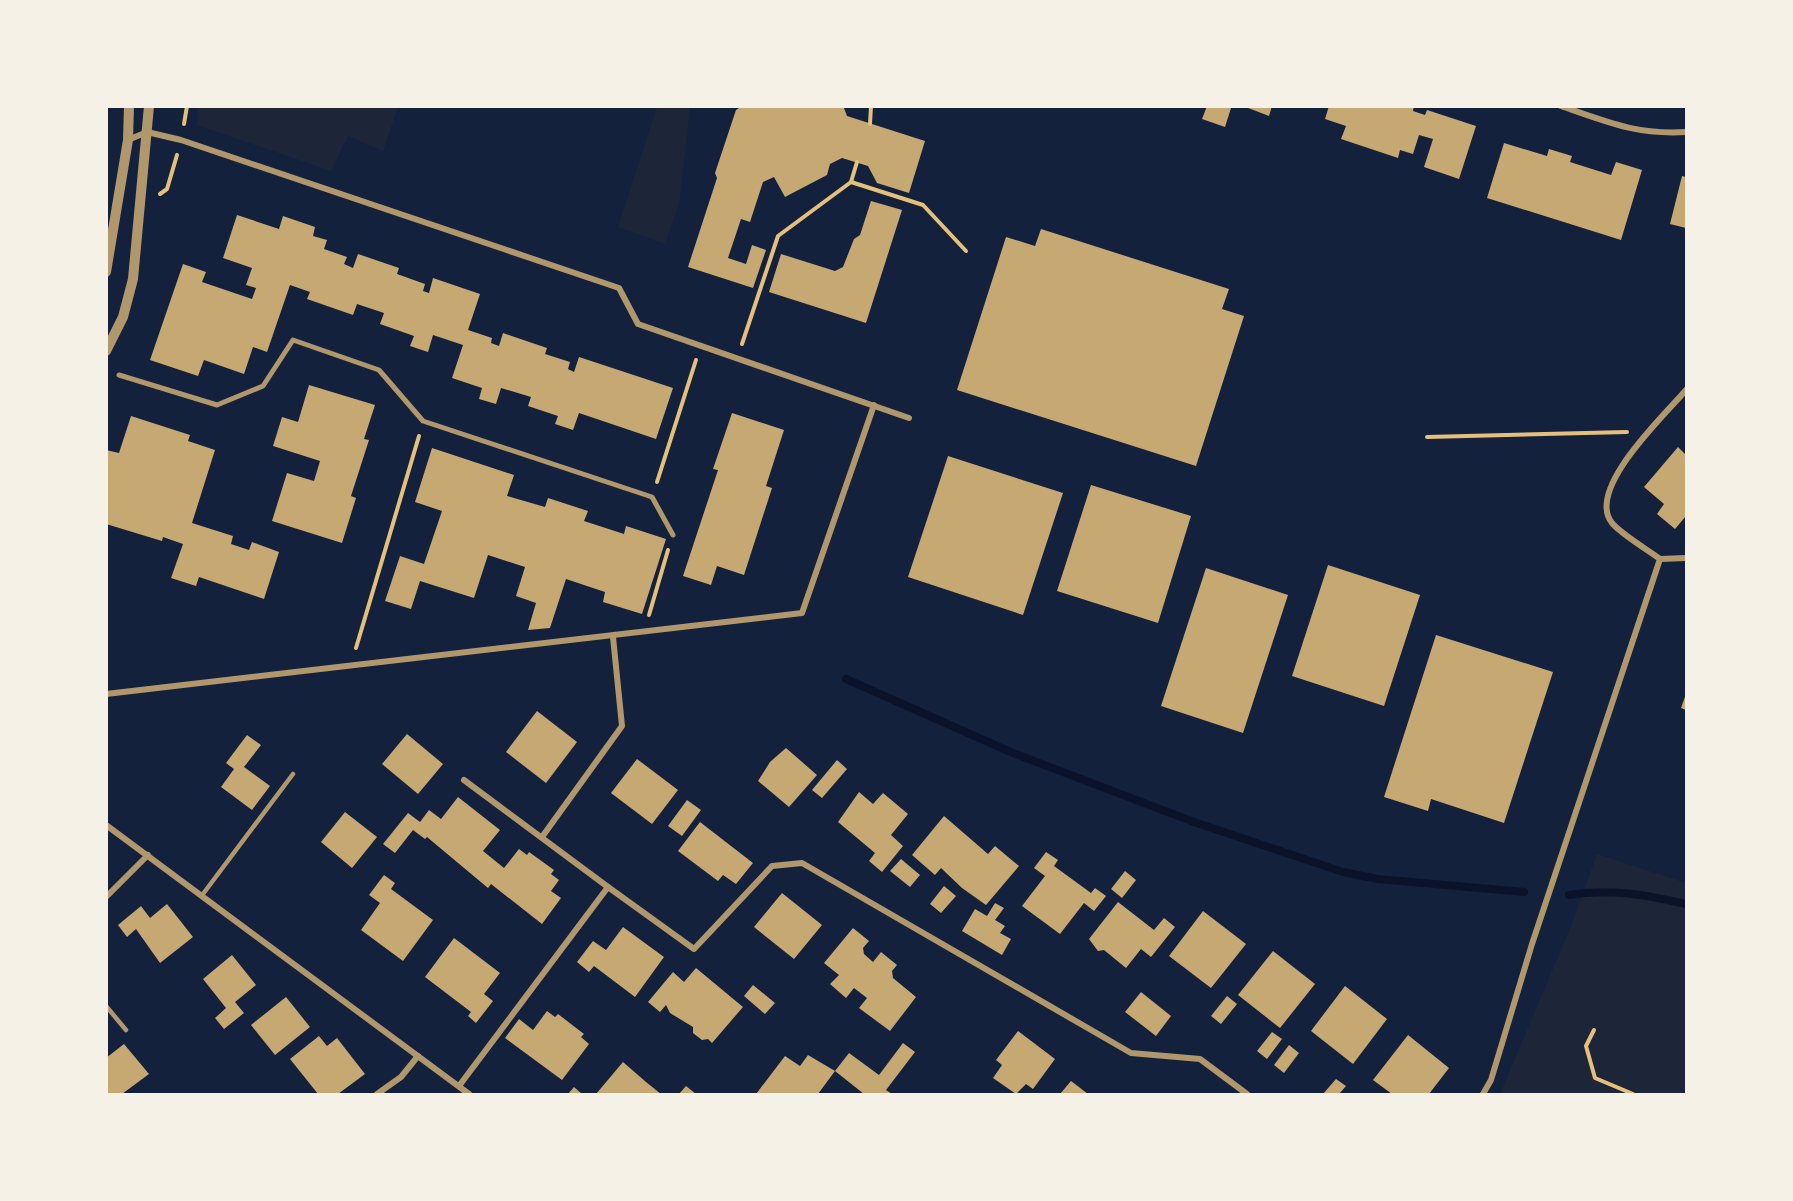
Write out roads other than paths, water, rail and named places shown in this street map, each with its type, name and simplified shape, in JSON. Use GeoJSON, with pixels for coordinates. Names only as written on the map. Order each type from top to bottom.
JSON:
{"type":"FeatureCollection","features":[{"type":"Feature","properties":{"kind":"street"},"geometry":{"type":"LineString","coordinates":[[106,272],[110,261],[128,140],[129,106]]}},
{"type":"Feature","properties":{"kind":"street"},"geometry":{"type":"LineString","coordinates":[[106,351],[123,317],[133,279],[149,106]]}},
{"type":"Feature","properties":{"kind":"street"},"geometry":{"type":"LineString","coordinates":[[1561,106],[1632,130],[1655,134],[1686,132]]}},
{"type":"Feature","properties":{"kind":"street"},"geometry":{"type":"LineString","coordinates":[[128,140],[147,132],[182,140],[619,288],[638,324],[909,418]]}},
{"type":"Feature","properties":{"kind":"street"},"geometry":{"type":"LineString","coordinates":[[119,375],[217,405],[263,386],[293,340],[379,370],[423,421],[652,497],[673,535]]}},
{"type":"Feature","properties":{"kind":"street"},"geometry":{"type":"LineString","coordinates":[[1686,390],[1614,476],[1606,495],[1606,509],[1612,523],[1660,559],[1686,558]]}},
{"type":"Feature","properties":{"kind":"street"},"geometry":{"type":"LineString","coordinates":[[106,693],[352,663],[614,637],[802,613],[874,405]]}},
{"type":"Feature","properties":{"kind":"street"},"geometry":{"type":"LineString","coordinates":[[1483,1095],[1491,1080],[1532,944],[1660,559]]}},
{"type":"Feature","properties":{"kind":"street"},"geometry":{"type":"LineString","coordinates":[[542,837],[622,726],[614,637]]}},
{"type":"Feature","properties":{"kind":"street"},"geometry":{"type":"LineString","coordinates":[[464,780],[694,949],[772,866],[801,863],[1131,1053],[1200,1059],[1247,1095]]}},
{"type":"Feature","properties":{"kind":"street"},"geometry":{"type":"LineString","coordinates":[[106,825],[203,894],[469,1095]]}},
{"type":"Feature","properties":{"kind":"street"},"geometry":{"type":"LineString","coordinates":[[106,897],[148,855]]}},
{"type":"Feature","properties":{"kind":"street"},"geometry":{"type":"LineString","coordinates":[[459,1086],[608,886]]}},
{"type":"Feature","properties":{"kind":"street"},"geometry":{"type":"LineString","coordinates":[[377,1095],[401,1077],[418,1056]]}},
{"type":"Feature","properties":{"kind":"lane"},"geometry":{"type":"LineString","coordinates":[[203,894],[293,774]]}},
{"type":"Feature","properties":{"kind":"lane"},"geometry":{"type":"LineString","coordinates":[[106,1006],[126,1030]]}},
{"type":"Feature","properties":{"kind":"waterway"},"geometry":{"type":"LineString","coordinates":[[846,679],[1013,753],[1194,822],[1343,872],[1378,879],[1524,892]]}},
{"type":"Feature","properties":{"kind":"waterway"},"geometry":{"type":"LineString","coordinates":[[1569,895],[1599,892],[1628,894],[1686,904]]}}]}
